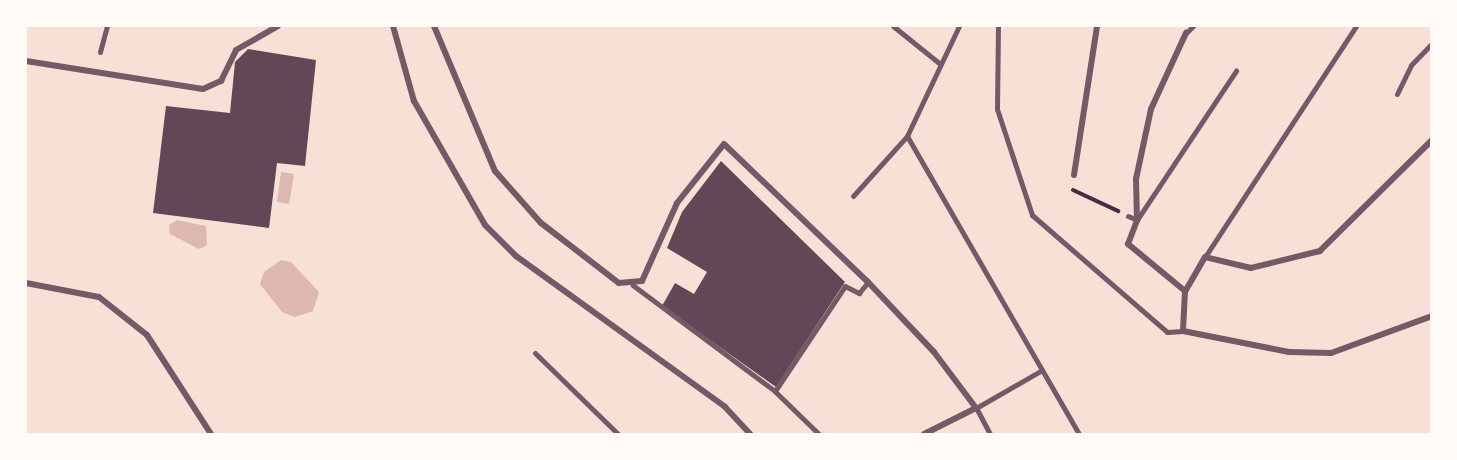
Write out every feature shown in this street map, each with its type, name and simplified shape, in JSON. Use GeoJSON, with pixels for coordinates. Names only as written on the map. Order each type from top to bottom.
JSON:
{"type":"FeatureCollection","features":[{"type":"Feature","properties":{"kind":"street"},"geometry":{"type":"LineString","coordinates":[[100,52],[107,26]]}},
{"type":"Feature","properties":{"kind":"street"},"geometry":{"type":"LineString","coordinates":[[26,61],[203,89],[221,81],[236,50],[278,26]]}},
{"type":"Feature","properties":{"kind":"street"},"geometry":{"type":"LineString","coordinates":[[393,26],[414,101],[485,225],[516,256],[725,407],[750,435]]}},
{"type":"Feature","properties":{"kind":"street"},"geometry":{"type":"LineString","coordinates":[[434,26],[495,171],[541,223],[619,284],[633,285],[649,270],[676,203],[724,144],[868,282],[934,352],[976,408],[990,435]]}},
{"type":"Feature","properties":{"kind":"street"},"geometry":{"type":"LineString","coordinates":[[893,26],[939,63]]}},
{"type":"Feature","properties":{"kind":"street"},"geometry":{"type":"LineString","coordinates":[[853,196],[907,136],[939,63],[959,26]]}},
{"type":"Feature","properties":{"kind":"street"},"geometry":{"type":"LineString","coordinates":[[998,26],[997,110],[1032,215],[1167,332],[1183,331],[1289,352],[1331,353],[1431,316]]}},
{"type":"Feature","properties":{"kind":"street"},"geometry":{"type":"LineString","coordinates":[[1074,175],[1096,26]]}},
{"type":"Feature","properties":{"kind":"street"},"geometry":{"type":"LineString","coordinates":[[1185,291],[1128,244],[1137,220],[1136,179],[1151,109],[1187,29],[1193,26]]}},
{"type":"Feature","properties":{"kind":"street"},"geometry":{"type":"LineString","coordinates":[[1397,94],[1431,43]]}},
{"type":"Feature","properties":{"kind":"street"},"geometry":{"type":"LineString","coordinates":[[907,136],[1079,435]]}},
{"type":"Feature","properties":{"kind":"street"},"geometry":{"type":"LineString","coordinates":[[1183,331],[1185,291],[1205,257],[1251,268],[1320,251],[1431,140]]}},
{"type":"Feature","properties":{"kind":"street"},"geometry":{"type":"LineString","coordinates":[[1128,216],[1137,220]]}},
{"type":"Feature","properties":{"kind":"street"},"geometry":{"type":"LineString","coordinates":[[776,391],[845,286],[859,293],[868,282]]}},
{"type":"Feature","properties":{"kind":"street"},"geometry":{"type":"LineString","coordinates":[[26,283],[99,297],[147,335],[211,435]]}},
{"type":"Feature","properties":{"kind":"street"},"geometry":{"type":"LineString","coordinates":[[535,353],[618,435]]}},
{"type":"Feature","properties":{"kind":"street"},"geometry":{"type":"LineString","coordinates":[[924,435],[1042,370]]}},
{"type":"Feature","properties":{"kind":"lane"},"geometry":{"type":"LineString","coordinates":[[1205,257],[1356,26]]}},
{"type":"Feature","properties":{"kind":"lane"},"geometry":{"type":"LineString","coordinates":[[1137,220],[1236,71]]}},
{"type":"Feature","properties":{"kind":"lane"},"geometry":{"type":"LineString","coordinates":[[633,285],[776,391],[819,435]]}},
{"type":"Feature","properties":{"kind":"path"},"geometry":{"type":"LineString","coordinates":[[1074,175],[1073,190],[1128,216]]}},
{"type":"Feature","properties":{"kind":"shaded area"},"geometry":{"type":"Polygon","coordinates":[[[281,172],[294,174],[289,204],[277,202],[281,172]]]}},
{"type":"Feature","properties":{"kind":"shaded area"},"geometry":{"type":"Polygon","coordinates":[[[177,220],[206,226],[207,245],[199,249],[170,234],[169,225],[177,220]]]}},
{"type":"Feature","properties":{"kind":"shaded area"},"geometry":{"type":"Polygon","coordinates":[[[281,260],[291,262],[319,292],[313,311],[295,317],[282,312],[260,284],[264,272],[281,260]]]}},
{"type":"Feature","properties":{"kind":"building"},"geometry":{"type":"Polygon","coordinates":[[[248,49],[316,60],[305,166],[277,163],[269,228],[153,213],[166,106],[230,113],[235,62],[248,49]]]}},
{"type":"Feature","properties":{"kind":"building"},"geometry":{"type":"Polygon","coordinates":[[[721,161],[845,282],[776,387],[662,306],[675,283],[694,294],[707,272],[667,248],[682,212],[721,161]]]}}]}
